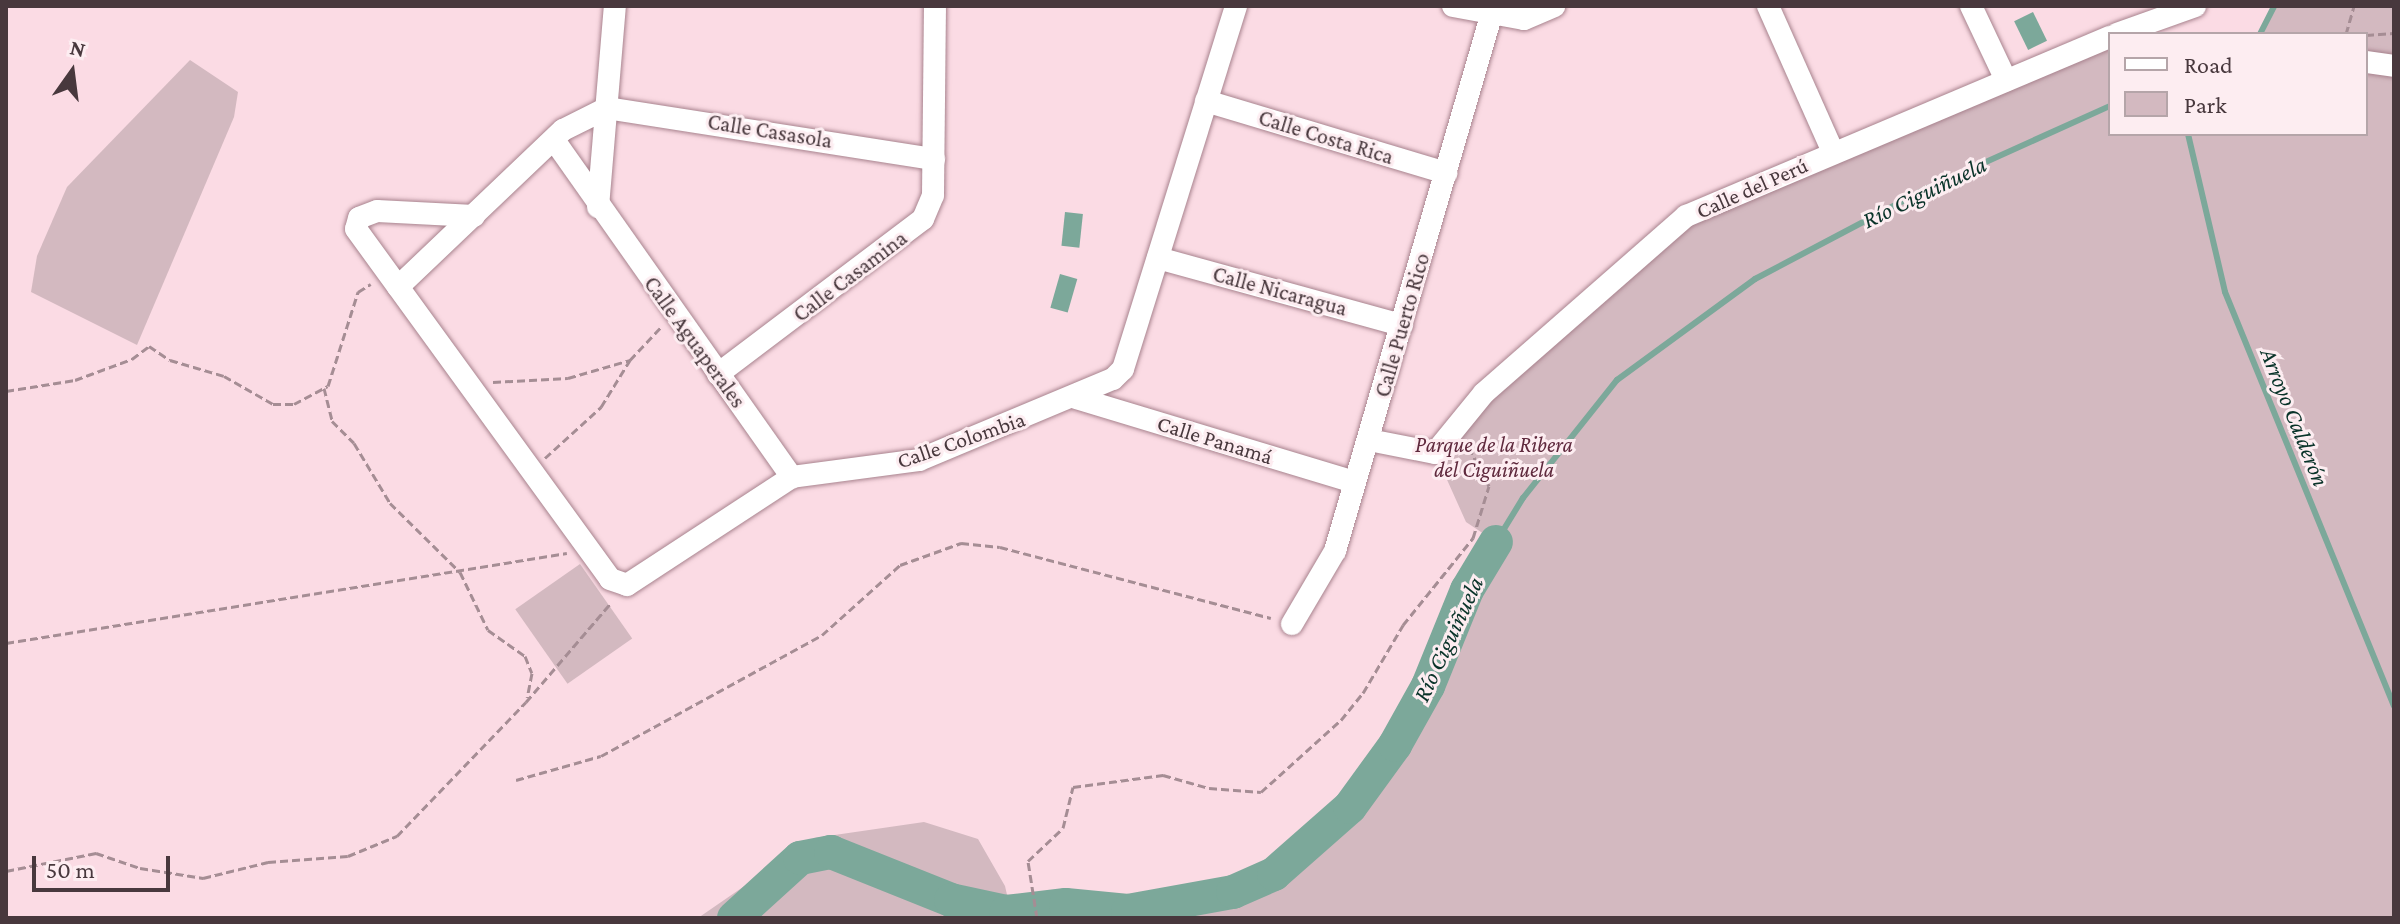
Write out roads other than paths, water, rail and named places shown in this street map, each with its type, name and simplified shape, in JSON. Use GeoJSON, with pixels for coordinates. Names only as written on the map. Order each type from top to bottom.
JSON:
{"type":"FeatureCollection","features":[{"type":"Feature","properties":{"kind":"street"},"geometry":{"type":"LineString","coordinates":[[598,207],[615,6]]}},
{"type":"Feature","properties":{"kind":"street","name":"Calle Casamina"},"geometry":{"type":"LineString","coordinates":[[718,374],[923,219],[933,195],[935,6]]}},
{"type":"Feature","properties":{"kind":"street","name":"Calle Colombia"},"geometry":{"type":"LineString","coordinates":[[392,280],[610,579],[627,585],[792,477],[919,460],[1100,388],[1123,369],[1236,6]]}},
{"type":"Feature","properties":{"kind":"street"},"geometry":{"type":"LineString","coordinates":[[1453,6],[1491,16],[1524,19],[1554,6]]}},
{"type":"Feature","properties":{"kind":"street"},"geometry":{"type":"LineString","coordinates":[[1768,6],[1833,152]]}},
{"type":"Feature","properties":{"kind":"street"},"geometry":{"type":"LineString","coordinates":[[1971,6],[2006,80]]}},
{"type":"Feature","properties":{"kind":"street"},"geometry":{"type":"LineString","coordinates":[[2121,32],[2170,9],[2195,6]]}},
{"type":"Feature","properties":{"kind":"street"},"geometry":{"type":"LineString","coordinates":[[2170,9],[2179,32]]}},
{"type":"Feature","properties":{"kind":"street","name":"Calle Puerto Rico"},"geometry":{"type":"LineString","coordinates":[[1292,624],[1335,551],[1491,16]]}},
{"type":"Feature","properties":{"kind":"street","name":"Calle del Perú"},"geometry":{"type":"LineString","coordinates":[[1369,440],[1435,453],[1484,393],[1676,223],[1833,152],[2108,38]]}},
{"type":"Feature","properties":{"kind":"street"},"geometry":{"type":"LineString","coordinates":[[2368,62],[2394,66]]}},
{"type":"Feature","properties":{"kind":"street","name":"Calle Costa Rica"},"geometry":{"type":"LineString","coordinates":[[1206,101],[1446,173]]}},
{"type":"Feature","properties":{"kind":"street"},"geometry":{"type":"LineString","coordinates":[[474,216],[366,213],[359,218],[359,238],[392,280],[474,216],[575,123],[607,108]]}},
{"type":"Feature","properties":{"kind":"street","name":"Calle Casasola"},"geometry":{"type":"LineString","coordinates":[[607,108],[934,159]]}},
{"type":"Feature","properties":{"kind":"street","name":"Calle Aguaperales"},"geometry":{"type":"LineString","coordinates":[[554,140],[598,207],[792,477]]}},
{"type":"Feature","properties":{"kind":"street"},"geometry":{"type":"LineString","coordinates":[[568,161],[587,161],[604,143]]}},
{"type":"Feature","properties":{"kind":"street","name":"Calle Nicaragua"},"geometry":{"type":"LineString","coordinates":[[1158,258],[1402,325]]}},
{"type":"Feature","properties":{"kind":"street","name":"Calle Panamá"},"geometry":{"type":"LineString","coordinates":[[1076,398],[1355,482]]}},
{"type":"Feature","properties":{"kind":"waterway","name":"Río Ciguiñuela"},"geometry":{"type":"LineString","coordinates":[[2261,32],[2274,6]]}},
{"type":"Feature","properties":{"kind":"waterway","name":"Río Ciguiñuela"},"geometry":{"type":"LineString","coordinates":[[1496,542],[1523,498],[1617,380],[1755,279],[1926,189],[2108,107]]}},
{"type":"Feature","properties":{"kind":"waterway","name":"Arroyo Calderón"},"geometry":{"type":"LineString","coordinates":[[2188,136],[2225,292],[2394,706]]}},
{"type":"Feature","properties":{"kind":"waterway","name":"Río Ciguiñuela"},"geometry":{"type":"LineString","coordinates":[[734,918],[800,858],[831,852],[951,900],[1006,912],[1066,905],[1128,911],[1233,892],[1274,874],[1350,807],[1395,745],[1428,686],[1467,590],[1496,542]]}},
{"type":"Feature","properties":{"kind":"park label","name":"Parque de la Ribera del Ciguiñuela"},"geometry":{"type":"Point","coordinates":[1494,456]}}]}
